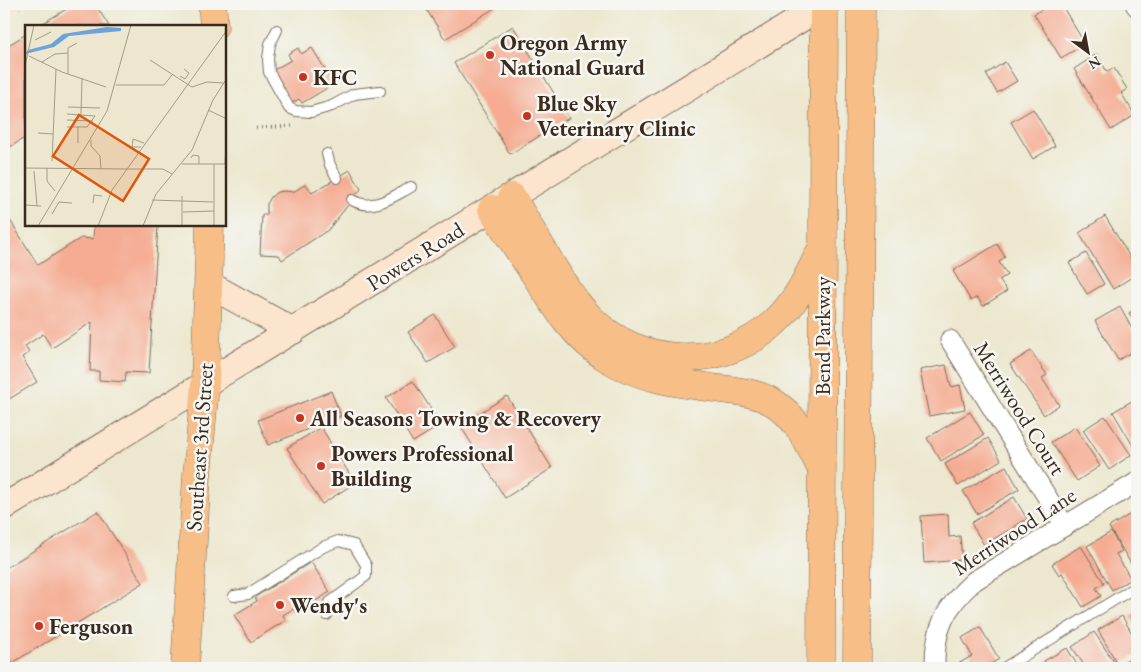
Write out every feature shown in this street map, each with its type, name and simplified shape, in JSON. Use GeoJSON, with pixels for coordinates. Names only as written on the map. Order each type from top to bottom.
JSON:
{"type":"FeatureCollection","features":[{"type":"Feature","properties":{"kind":"main road"},"geometry":{"type":"LineString","coordinates":[[212,4],[214,25]]}},
{"type":"Feature","properties":{"kind":"main road","name":"Bend Parkway"},"geometry":{"type":"LineString","coordinates":[[821,668],[824,4]]}},
{"type":"Feature","properties":{"kind":"main road","name":"Powers Road"},"geometry":{"type":"LineString","coordinates":[[4,507],[824,4]]}},
{"type":"Feature","properties":{"kind":"main road","name":"Bend Parkway"},"geometry":{"type":"LineString","coordinates":[[857,668],[860,4]]}},
{"type":"Feature","properties":{"kind":"main road"},"geometry":{"type":"LineString","coordinates":[[502,203],[589,317],[622,342],[642,350],[668,356],[694,358],[713,355],[737,347],[762,334],[783,315],[795,299],[823,246]]}},
{"type":"Feature","properties":{"kind":"main road"},"geometry":{"type":"LineString","coordinates":[[502,203],[560,312],[576,332],[598,352],[626,368],[648,376],[749,394],[770,400],[782,408],[793,420],[808,441],[821,467]]}},
{"type":"Feature","properties":{"kind":"main road","name":"Southeast 3rd Street"},"geometry":{"type":"LineString","coordinates":[[185,668],[197,476],[205,385],[210,226]]}},
{"type":"Feature","properties":{"kind":"main road"},"geometry":{"type":"LineString","coordinates":[[208,284],[293,330]]}},
{"type":"Feature","properties":{"kind":"street","name":"Merriwood Court"},"geometry":{"type":"LineString","coordinates":[[950,340],[1065,526]]}},
{"type":"Feature","properties":{"kind":"street","name":"Merriwood Lane"},"geometry":{"type":"LineString","coordinates":[[934,668],[934,650],[937,634],[946,614],[958,595],[974,581],[1137,482]]}},
{"type":"Feature","properties":{"kind":"lane"},"geometry":{"type":"LineString","coordinates":[[277,30],[269,52],[269,72],[289,108],[296,111],[310,112],[332,106],[354,94],[380,91]]}},
{"type":"Feature","properties":{"kind":"lane"},"geometry":{"type":"LineString","coordinates":[[327,154],[337,178]]}},
{"type":"Feature","properties":{"kind":"lane"},"geometry":{"type":"LineString","coordinates":[[352,200],[360,204],[377,205],[411,187]]}},
{"type":"Feature","properties":{"kind":"lane"},"geometry":{"type":"LineString","coordinates":[[234,596],[248,594],[323,547],[338,541],[354,545],[366,565],[366,576],[329,603],[328,615]]}},
{"type":"Feature","properties":{"kind":"lane"},"geometry":{"type":"LineString","coordinates":[[1004,668],[1137,586]]}},
{"type":"Feature","properties":{"kind":"path"},"geometry":{"type":"LineString","coordinates":[[18,4],[19,8]]}},
{"type":"Feature","properties":{"kind":"building"},"geometry":{"type":"Polygon","coordinates":[[[75,4],[95,4],[108,25],[40,25],[75,4]]]}},
{"type":"Feature","properties":{"kind":"building"},"geometry":{"type":"Polygon","coordinates":[[[423,4],[501,4],[445,39],[423,4]]]}},
{"type":"Feature","properties":{"kind":"building"},"geometry":{"type":"Polygon","coordinates":[[[1051,4],[1061,4],[1085,44],[1061,58],[1034,14],[1051,4]]]}},
{"type":"Feature","properties":{"kind":"building"},"geometry":{"type":"Polygon","coordinates":[[[513,26],[569,118],[510,154],[454,63],[513,26]]]}},
{"type":"Feature","properties":{"kind":"building"},"geometry":{"type":"Polygon","coordinates":[[[25,35],[25,138],[4,151],[4,48],[25,35]]]}},
{"type":"Feature","properties":{"kind":"building","name":"KFC"},"geometry":{"type":"Polygon","coordinates":[[[298,48],[301,54],[312,48],[334,84],[302,103],[299,99],[292,103],[272,71],[291,60],[288,54],[298,48]]]}},
{"type":"Feature","properties":{"kind":"building"},"geometry":{"type":"Polygon","coordinates":[[[1097,54],[1107,72],[1114,68],[1127,89],[1121,93],[1135,115],[1111,130],[1074,69],[1097,54]]]}},
{"type":"Feature","properties":{"kind":"building"},"geometry":{"type":"Polygon","coordinates":[[[1005,62],[1017,81],[997,93],[986,74],[1005,62]]]}},
{"type":"Feature","properties":{"kind":"building"},"geometry":{"type":"Polygon","coordinates":[[[1033,109],[1055,146],[1033,159],[1011,122],[1033,109]]]}},
{"type":"Feature","properties":{"kind":"building"},"geometry":{"type":"Polygon","coordinates":[[[350,170],[361,189],[328,230],[282,260],[279,255],[260,254],[262,215],[267,215],[267,204],[271,197],[277,192],[293,192],[306,184],[312,193],[350,170]]]}},
{"type":"Feature","properties":{"kind":"building"},"geometry":{"type":"Polygon","coordinates":[[[1105,216],[1137,269],[1137,274],[1113,289],[1079,233],[1105,216]]]}},
{"type":"Feature","properties":{"kind":"building"},"geometry":{"type":"Polygon","coordinates":[[[8,217],[38,265],[81,238],[93,239],[94,226],[158,226],[149,373],[126,372],[125,382],[99,380],[99,371],[90,371],[92,322],[52,348],[43,334],[25,346],[29,353],[22,357],[37,382],[6,401],[4,397],[4,219],[8,217]]]}},
{"type":"Feature","properties":{"kind":"building"},"geometry":{"type":"Polygon","coordinates":[[[997,244],[1005,257],[999,262],[1007,275],[999,280],[1007,291],[983,306],[977,297],[971,301],[953,271],[997,244]]]}},
{"type":"Feature","properties":{"kind":"building"},"geometry":{"type":"Polygon","coordinates":[[[1086,253],[1104,284],[1087,294],[1069,263],[1086,253]]]}},
{"type":"Feature","properties":{"kind":"building"},"geometry":{"type":"Polygon","coordinates":[[[1120,307],[1137,338],[1137,349],[1118,360],[1095,321],[1120,307]]]}},
{"type":"Feature","properties":{"kind":"building"},"geometry":{"type":"Polygon","coordinates":[[[1137,309],[1137,326],[1129,313],[1137,309]]]}},
{"type":"Feature","properties":{"kind":"building"},"geometry":{"type":"Polygon","coordinates":[[[435,315],[455,347],[428,363],[408,332],[435,315]]]}},
{"type":"Feature","properties":{"kind":"building"},"geometry":{"type":"Polygon","coordinates":[[[1031,351],[1047,375],[1042,378],[1059,405],[1044,415],[1010,364],[1031,351]]]}},
{"type":"Feature","properties":{"kind":"building"},"geometry":{"type":"Polygon","coordinates":[[[946,365],[951,387],[960,385],[965,409],[929,416],[920,370],[946,365]]]}},
{"type":"Feature","properties":{"kind":"building"},"geometry":{"type":"Polygon","coordinates":[[[413,381],[441,425],[413,442],[386,398],[413,381]]]}},
{"type":"Feature","properties":{"kind":"building","name":"All Seasons Towing & Recovery"},"geometry":{"type":"Polygon","coordinates":[[[331,391],[341,416],[268,445],[258,420],[331,391]]]}},
{"type":"Feature","properties":{"kind":"building"},"geometry":{"type":"Polygon","coordinates":[[[507,396],[552,468],[505,498],[460,425],[507,396]]]}},
{"type":"Feature","properties":{"kind":"building"},"geometry":{"type":"Polygon","coordinates":[[[1135,399],[1137,403],[1137,448],[1135,449],[1113,412],[1135,399]]]}},
{"type":"Feature","properties":{"kind":"building"},"geometry":{"type":"Polygon","coordinates":[[[970,412],[984,435],[941,461],[927,438],[970,412]]]}},
{"type":"Feature","properties":{"kind":"building"},"geometry":{"type":"Polygon","coordinates":[[[1105,416],[1131,455],[1109,470],[1083,430],[1105,416]]]}},
{"type":"Feature","properties":{"kind":"building","name":"Powers Professional Building"},"geometry":{"type":"Polygon","coordinates":[[[321,427],[355,483],[322,504],[287,448],[321,427]]]}},
{"type":"Feature","properties":{"kind":"building"},"geometry":{"type":"Polygon","coordinates":[[[1075,427],[1100,466],[1077,481],[1051,442],[1075,427]]]}},
{"type":"Feature","properties":{"kind":"building"},"geometry":{"type":"Polygon","coordinates":[[[988,438],[1001,460],[958,486],[945,464],[988,438]]]}},
{"type":"Feature","properties":{"kind":"building"},"geometry":{"type":"Polygon","coordinates":[[[1006,466],[1019,489],[977,514],[963,491],[1006,466]]]}},
{"type":"Feature","properties":{"kind":"building"},"geometry":{"type":"Polygon","coordinates":[[[1014,497],[1027,519],[984,545],[971,523],[1014,497]]]}},
{"type":"Feature","properties":{"kind":"building","name":"Ferguson"},"geometry":{"type":"Polygon","coordinates":[[[98,511],[143,583],[4,668],[4,569],[98,511]]]}},
{"type":"Feature","properties":{"kind":"building"},"geometry":{"type":"Polygon","coordinates":[[[1134,512],[1137,517],[1136,572],[1109,527],[1134,512]]]}},
{"type":"Feature","properties":{"kind":"building"},"geometry":{"type":"Polygon","coordinates":[[[948,514],[949,537],[960,536],[962,560],[924,563],[921,516],[948,514]]]}},
{"type":"Feature","properties":{"kind":"building"},"geometry":{"type":"Polygon","coordinates":[[[1111,532],[1122,551],[1116,554],[1131,579],[1112,590],[1087,546],[1111,532]]]}},
{"type":"Feature","properties":{"kind":"building"},"geometry":{"type":"Polygon","coordinates":[[[1081,546],[1104,583],[1096,588],[1101,596],[1083,607],[1062,573],[1059,575],[1052,564],[1081,546]]]}},
{"type":"Feature","properties":{"kind":"building","name":"Wendy's"},"geometry":{"type":"Polygon","coordinates":[[[311,562],[330,592],[296,613],[293,609],[283,615],[286,620],[251,642],[234,615],[257,601],[255,597],[311,562]]]}},
{"type":"Feature","properties":{"kind":"building"},"geometry":{"type":"Polygon","coordinates":[[[1137,611],[1137,629],[1130,616],[1137,611]]]}},
{"type":"Feature","properties":{"kind":"building"},"geometry":{"type":"Polygon","coordinates":[[[1122,616],[1137,642],[1137,654],[1118,665],[1098,630],[1122,616]]]}},
{"type":"Feature","properties":{"kind":"building"},"geometry":{"type":"Polygon","coordinates":[[[980,627],[999,659],[984,668],[958,668],[956,665],[972,656],[962,638],[980,627]]]}},
{"type":"Feature","properties":{"kind":"building"},"geometry":{"type":"Polygon","coordinates":[[[1094,632],[1118,668],[1086,668],[1072,647],[1094,632]]]}},
{"type":"Feature","properties":{"kind":"building"},"geometry":{"type":"Polygon","coordinates":[[[1067,648],[1079,668],[1049,668],[1044,661],[1067,648]]]}},
{"type":"Feature","properties":{"kind":"place","name":"Oregon Army National Guard"},"geometry":{"type":"Point","coordinates":[490,55]}},
{"type":"Feature","properties":{"kind":"place","name":"KFC"},"geometry":{"type":"Point","coordinates":[303,77]}},
{"type":"Feature","properties":{"kind":"place","name":"Blue Sky Veterinary Clinic"},"geometry":{"type":"Point","coordinates":[527,116]}},
{"type":"Feature","properties":{"kind":"place","name":"All Seasons Towing & Recovery"},"geometry":{"type":"Point","coordinates":[300,418]}},
{"type":"Feature","properties":{"kind":"place","name":"Powers Professional Building"},"geometry":{"type":"Point","coordinates":[321,466]}},
{"type":"Feature","properties":{"kind":"place","name":"Wendy's"},"geometry":{"type":"Point","coordinates":[280,605]}},
{"type":"Feature","properties":{"kind":"place","name":"Ferguson"},"geometry":{"type":"Point","coordinates":[39,626]}}]}
